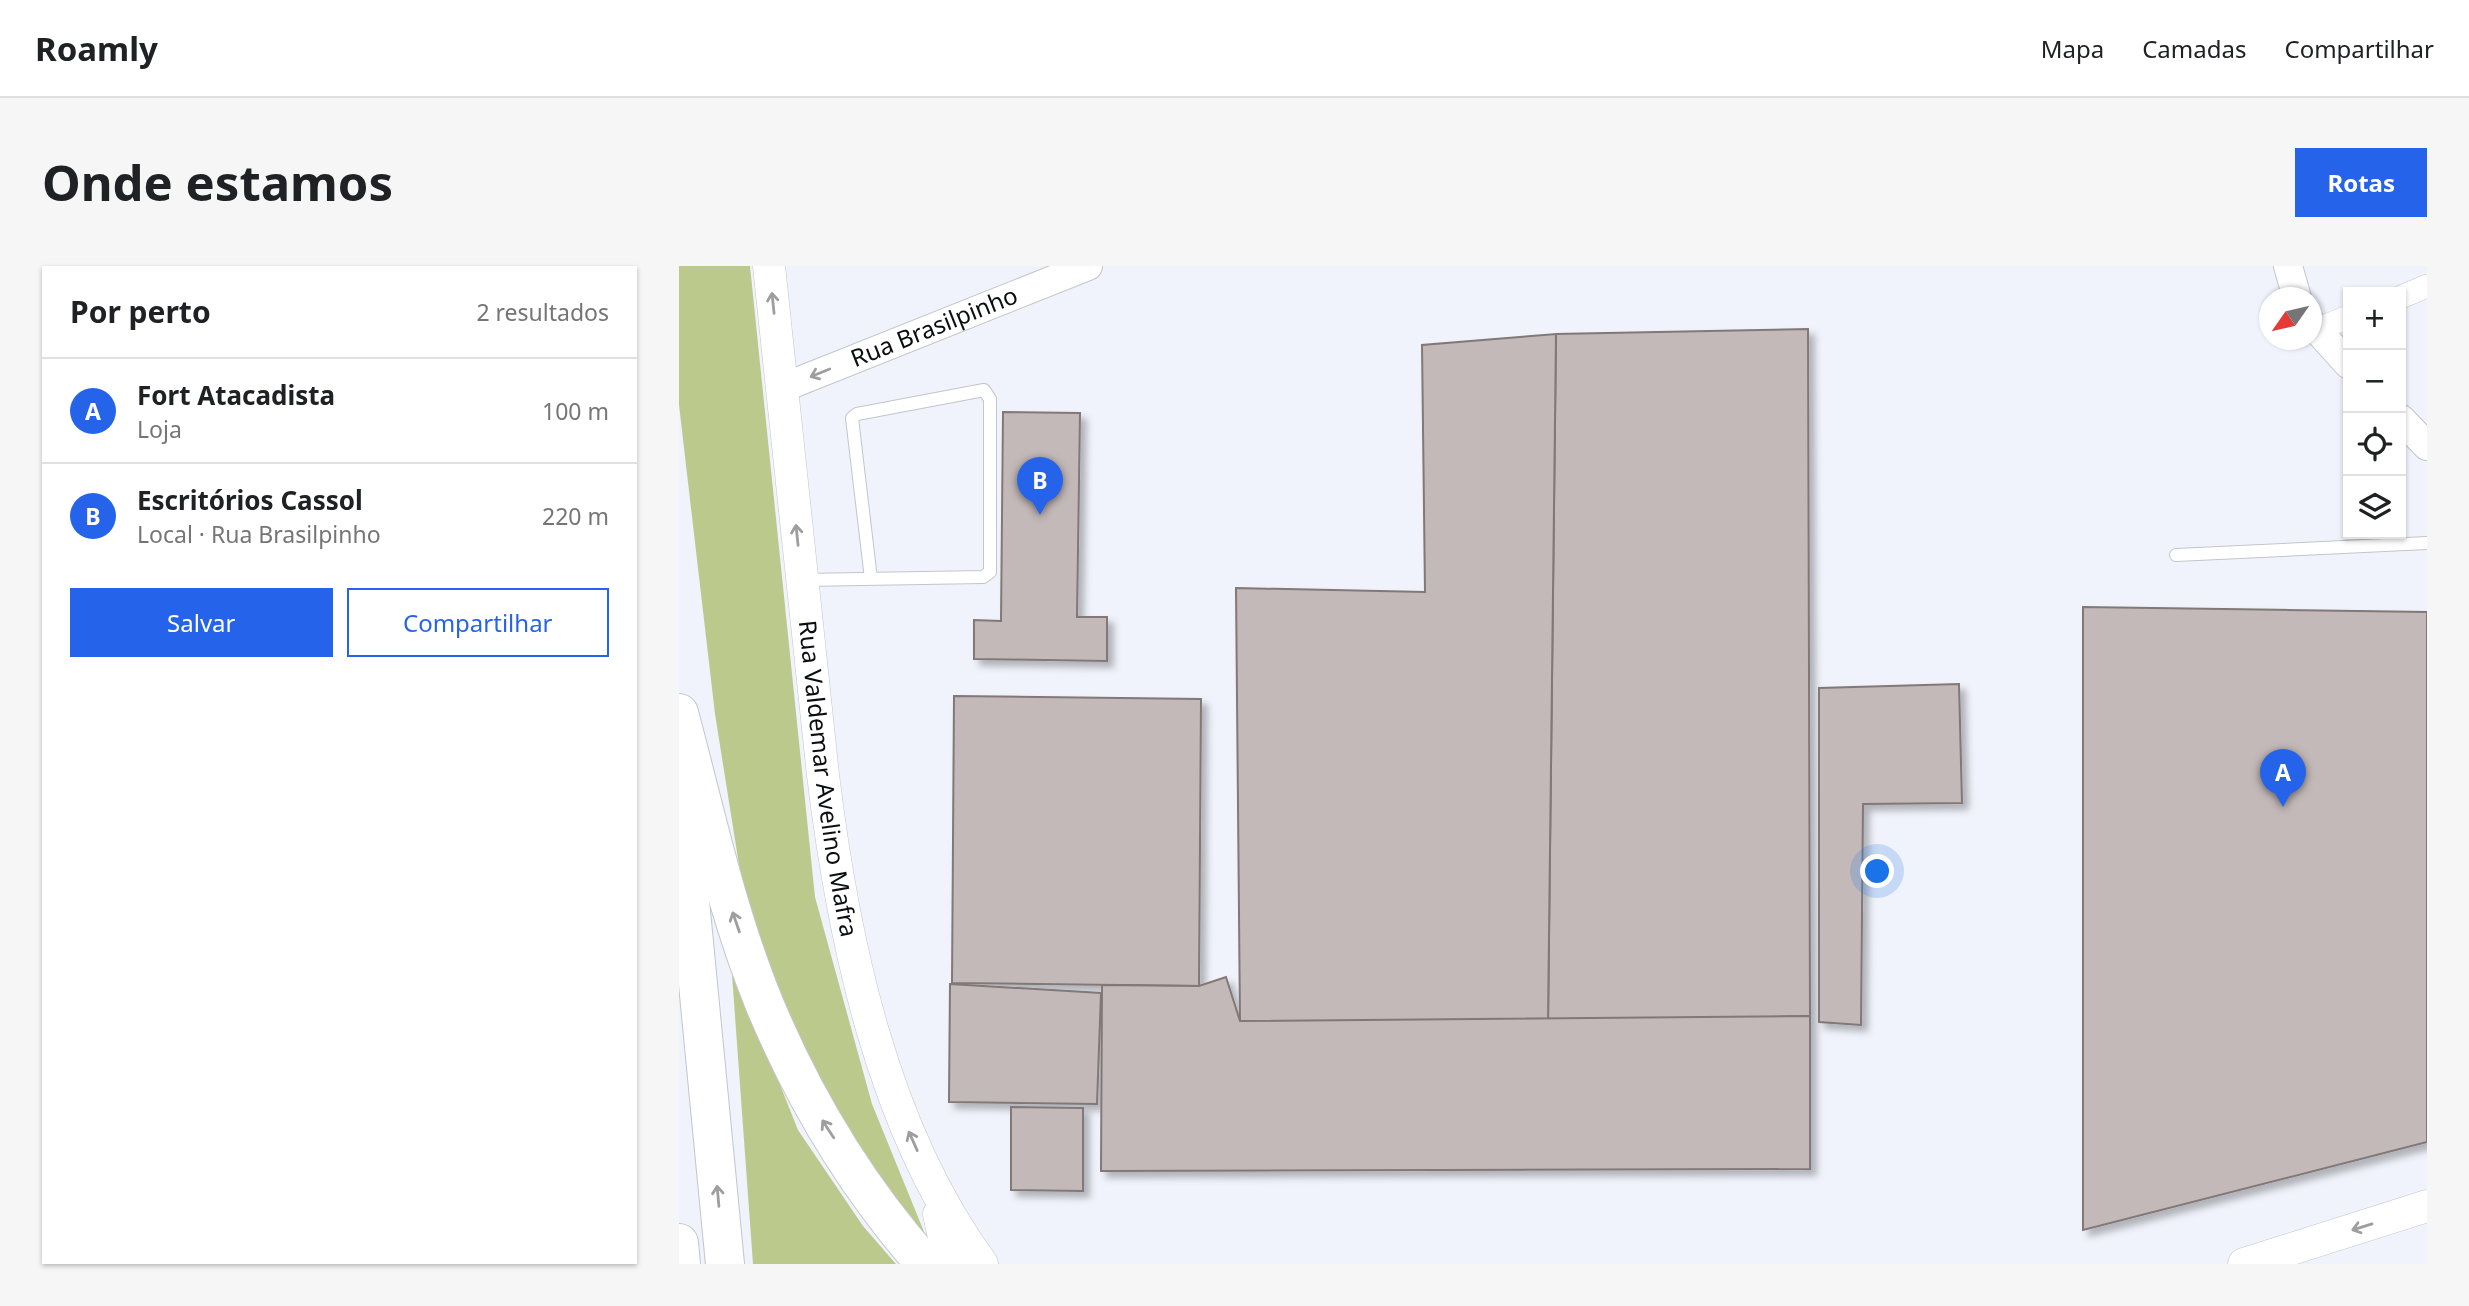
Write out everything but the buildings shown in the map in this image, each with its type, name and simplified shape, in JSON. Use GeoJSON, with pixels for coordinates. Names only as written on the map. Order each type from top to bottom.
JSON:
{"type":"FeatureCollection","features":[{"type":"Feature","properties":{"kind":"highway"},"geometry":{"type":"LineString","coordinates":[[679,713],[729,901],[764,1002],[809,1102],[893,1227],[925,1264]]}},
{"type":"Feature","properties":{"kind":"highway"},"geometry":{"type":"LineString","coordinates":[[679,787],[725,1264]]}},
{"type":"Feature","properties":{"kind":"highway"},"geometry":{"type":"LineString","coordinates":[[679,1243],[681,1264]]}},
{"type":"Feature","properties":{"kind":"main road","name":"Rua Valdemar Avelino Mafra"},"geometry":{"type":"LineString","coordinates":[[769,266],[829,825],[845,920],[884,1063],[907,1127],[959,1232],[982,1264]]}},
{"type":"Feature","properties":{"kind":"main road"},"geometry":{"type":"LineString","coordinates":[[932,1182],[950,1264]]}},
{"type":"Feature","properties":{"kind":"main road"},"geometry":{"type":"LineString","coordinates":[[2244,1264],[2427,1206]]}},
{"type":"Feature","properties":{"kind":"street","name":"Rua Brasilpinho"},"geometry":{"type":"LineString","coordinates":[[782,388],[1088,266]]}},
{"type":"Feature","properties":{"kind":"street"},"geometry":{"type":"LineString","coordinates":[[2288,266],[2294,287]]}},
{"type":"Feature","properties":{"kind":"street"},"geometry":{"type":"LineString","coordinates":[[2406,294],[2427,286]]}},
{"type":"Feature","properties":{"kind":"street"},"geometry":{"type":"LineString","coordinates":[[2322,325],[2343,318]]}},
{"type":"Feature","properties":{"kind":"street"},"geometry":{"type":"LineString","coordinates":[[2322,336],[2343,359]]}},
{"type":"Feature","properties":{"kind":"street"},"geometry":{"type":"LineString","coordinates":[[2406,424],[2427,446]]}},
{"type":"Feature","properties":{"kind":"lane"},"geometry":{"type":"LineString","coordinates":[[802,580],[871,579],[983,577],[990,572],[990,399],[984,390],[857,414],[852,418],[871,579]]}},
{"type":"Feature","properties":{"kind":"lane"},"geometry":{"type":"LineString","coordinates":[[2176,555],[2427,543]]}},
{"type":"Feature","properties":{"kind":"green space"},"geometry":{"type":"Polygon","coordinates":[[[679,266],[750,266],[815,897],[872,1104],[929,1244],[845,1139],[801,1056],[743,890],[715,714],[679,405],[679,266]]]}},
{"type":"Feature","properties":{"kind":"green space"},"geometry":{"type":"Polygon","coordinates":[[[731,961],[798,1130],[863,1226],[896,1264],[753,1264],[731,961]]]}},
{"type":"Feature","properties":{"kind":"place","name":"Escritórios Cassol"},"geometry":{"type":"Point","coordinates":[1040,515]}},
{"type":"Feature","properties":{"kind":"place","name":"Fort Atacadista"},"geometry":{"type":"Point","coordinates":[2283,807]}}]}
